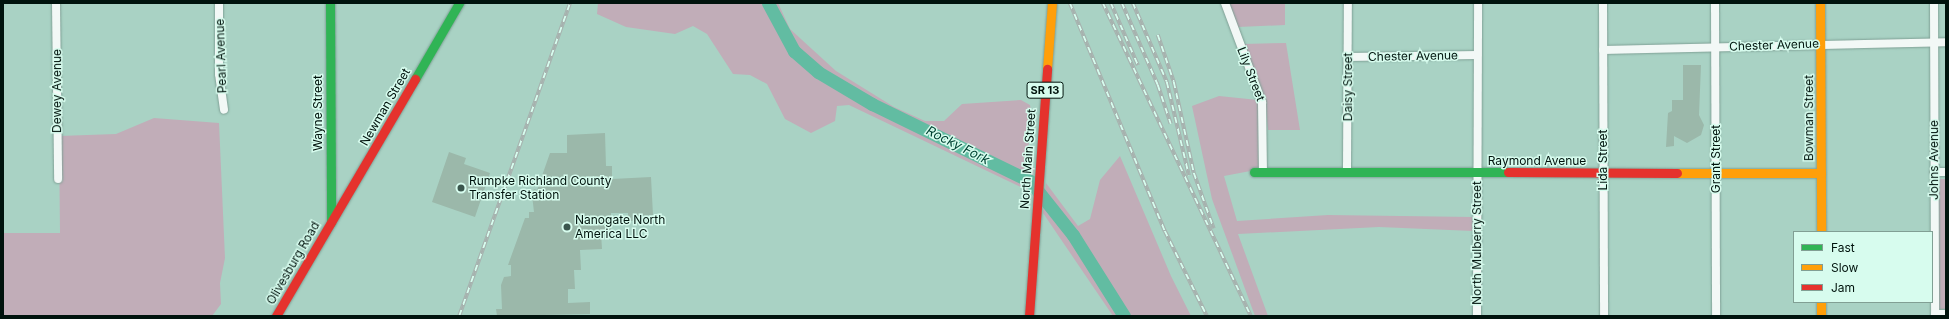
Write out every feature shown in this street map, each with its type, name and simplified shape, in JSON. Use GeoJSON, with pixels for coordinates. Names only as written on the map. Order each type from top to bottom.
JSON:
{"type":"FeatureCollection","features":[{"type":"Feature","properties":{"kind":"main road","name":"Wayne Street"},"geometry":{"type":"LineString","coordinates":[[330,3],[330,222]]}},
{"type":"Feature","properties":{"kind":"main road","name":"Newman Street"},"geometry":{"type":"LineString","coordinates":[[330,222],[459,3]]}},
{"type":"Feature","properties":{"kind":"main road","name":"North Main Street"},"geometry":{"type":"LineString","coordinates":[[1029,316],[1052,3]]}},
{"type":"Feature","properties":{"kind":"main road","name":"Bowman Street"},"geometry":{"type":"LineString","coordinates":[[1820,3],[1821,231]]}},
{"type":"Feature","properties":{"kind":"main road","name":"Raymond Avenue"},"geometry":{"type":"LineString","coordinates":[[1258,172],[1347,170],[1478,173],[1821,173]]}},
{"type":"Feature","properties":{"kind":"main road","name":"Olivesburg Road"},"geometry":{"type":"LineString","coordinates":[[276,316],[330,222]]}},
{"type":"Feature","properties":{"kind":"main road"},"geometry":{"type":"LineString","coordinates":[[1821,303],[1821,316]]}},
{"type":"Feature","properties":{"kind":"street","name":"Dewey Avenue"},"geometry":{"type":"LineString","coordinates":[[56,3],[58,179]]}},
{"type":"Feature","properties":{"kind":"street","name":"Pearl Avenue"},"geometry":{"type":"LineString","coordinates":[[219,3],[219,74],[224,110]]}},
{"type":"Feature","properties":{"kind":"street","name":"Lily Street"},"geometry":{"type":"LineString","coordinates":[[1225,3],[1262,102],[1258,172]]}},
{"type":"Feature","properties":{"kind":"street","name":"Daisy Street"},"geometry":{"type":"LineString","coordinates":[[1347,170],[1348,3]]}},
{"type":"Feature","properties":{"kind":"street","name":"North Mulberry Street"},"geometry":{"type":"LineString","coordinates":[[1477,316],[1478,3]]}},
{"type":"Feature","properties":{"kind":"street","name":"Lida Street"},"geometry":{"type":"LineString","coordinates":[[1602,3],[1604,316]]}},
{"type":"Feature","properties":{"kind":"street","name":"Grant Street"},"geometry":{"type":"LineString","coordinates":[[1715,3],[1716,316]]}},
{"type":"Feature","properties":{"kind":"street","name":"Johns Avenue"},"geometry":{"type":"LineString","coordinates":[[1934,3],[1933,236],[1935,315]]}},
{"type":"Feature","properties":{"kind":"street","name":"Chester Avenue"},"geometry":{"type":"LineString","coordinates":[[1603,50],[1946,42]]}},
{"type":"Feature","properties":{"kind":"street","name":"Chester Avenue"},"geometry":{"type":"LineString","coordinates":[[1348,57],[1477,55]]}},
{"type":"Feature","properties":{"kind":"street"},"geometry":{"type":"LineString","coordinates":[[1934,172],[1946,172]]}},
{"type":"Feature","properties":{"kind":"street"},"geometry":{"type":"LineString","coordinates":[[1935,315],[1946,314]]}},
{"type":"Feature","properties":{"kind":"shaded area"},"geometry":{"type":"Polygon","coordinates":[[[598,3],[778,3],[790,29],[836,71],[894,107],[925,121],[944,121],[962,104],[1021,100],[1030,105],[1032,116],[1028,150],[1029,164],[1034,168],[1031,192],[849,105],[837,106],[835,121],[811,133],[785,119],[767,84],[750,75],[733,74],[707,34],[693,26],[675,34],[626,27],[597,14],[598,3]]]}},
{"type":"Feature","properties":{"kind":"shaded area"},"geometry":{"type":"Polygon","coordinates":[[[1229,3],[1285,3],[1285,25],[1238,27],[1229,3]]]}},
{"type":"Feature","properties":{"kind":"shaded area"},"geometry":{"type":"Polygon","coordinates":[[[1286,43],[1300,130],[1268,130],[1265,100],[1243,44],[1286,43]]]}},
{"type":"Feature","properties":{"kind":"shaded area"},"geometry":{"type":"Polygon","coordinates":[[[1219,96],[1258,100],[1261,169],[1224,176],[1237,221],[1328,215],[1473,217],[1473,231],[1379,227],[1238,234],[1268,316],[1255,316],[1212,199],[1192,106],[1219,96]]]}},
{"type":"Feature","properties":{"kind":"shaded area"},"geometry":{"type":"Polygon","coordinates":[[[154,118],[219,123],[225,258],[220,283],[221,304],[212,316],[3,316],[3,233],[60,233],[59,136],[116,134],[154,118]]]}},
{"type":"Feature","properties":{"kind":"shaded area"},"geometry":{"type":"Polygon","coordinates":[[[1120,156],[1171,276],[1191,316],[1113,316],[1043,213],[1046,183],[1078,226],[1090,219],[1100,180],[1120,156]]]}},
{"type":"Feature","properties":{"kind":"shaded area"},"geometry":{"type":"Polygon","coordinates":[[[1938,179],[1946,179],[1946,309],[1939,309],[1938,179]]]}},
{"type":"Feature","properties":{"kind":"building"},"geometry":{"type":"Polygon","coordinates":[[[1683,65],[1701,65],[1699,115],[1704,125],[1701,135],[1687,143],[1674,136],[1674,146],[1666,147],[1668,113],[1672,111],[1672,100],[1683,100],[1683,65]]]}},
{"type":"Feature","properties":{"kind":"building","name":"Nanogate North America LLC"},"geometry":{"type":"Polygon","coordinates":[[[605,133],[606,166],[612,166],[612,179],[651,177],[653,215],[635,216],[635,221],[628,221],[628,213],[611,213],[611,233],[601,233],[602,249],[580,250],[581,270],[574,270],[575,289],[568,289],[568,303],[590,302],[590,314],[497,316],[496,309],[502,309],[501,285],[504,277],[511,276],[511,265],[508,265],[525,218],[529,218],[529,212],[534,212],[532,195],[534,189],[537,190],[550,153],[567,153],[567,135],[605,133]]]}},
{"type":"Feature","properties":{"kind":"building","name":"Rumpke Richland County Transfer Station"},"geometry":{"type":"Polygon","coordinates":[[[449,152],[466,158],[464,164],[490,173],[475,217],[432,202],[449,152]]]}},
{"type":"Feature","properties":{"kind":"waterway","name":"Rocky Fork"},"geometry":{"type":"LineString","coordinates":[[768,3],[794,51],[818,72],[872,104],[1030,181],[1073,235],[1124,316]]}},
{"type":"Feature","properties":{"kind":"railway"},"geometry":{"type":"LineString","coordinates":[[459,316],[570,3]]}},
{"type":"Feature","properties":{"kind":"railway"},"geometry":{"type":"LineString","coordinates":[[1070,3],[1165,231],[1207,316]]}},
{"type":"Feature","properties":{"kind":"railway"},"geometry":{"type":"LineString","coordinates":[[1103,3],[1251,316]]}},
{"type":"Feature","properties":{"kind":"railway"},"geometry":{"type":"LineString","coordinates":[[1111,3],[1138,65]]}},
{"type":"Feature","properties":{"kind":"railway"},"geometry":{"type":"LineString","coordinates":[[1122,3],[1158,85],[1171,124]]}},
{"type":"Feature","properties":{"kind":"railway"},"geometry":{"type":"LineString","coordinates":[[1133,3],[1167,82],[1189,175]]}},
{"type":"Feature","properties":{"kind":"railway"},"geometry":{"type":"LineString","coordinates":[[1158,35],[1174,82],[1194,173],[1214,229]]}},
{"type":"Feature","properties":{"kind":"traffic: fast"},"geometry":{"type":"LineString","coordinates":[[330,3],[331,222]]}},
{"type":"Feature","properties":{"kind":"traffic: fast"},"geometry":{"type":"LineString","coordinates":[[415,79],[459,3]]}},
{"type":"Feature","properties":{"kind":"traffic: fast"},"geometry":{"type":"LineString","coordinates":[[1254,172],[1508,172]]}},
{"type":"Feature","properties":{"kind":"traffic: slow"},"geometry":{"type":"LineString","coordinates":[[1047,69],[1052,3]]}},
{"type":"Feature","properties":{"kind":"traffic: slow"},"geometry":{"type":"LineString","coordinates":[[1820,3],[1821,231]]}},
{"type":"Feature","properties":{"kind":"traffic: slow"},"geometry":{"type":"LineString","coordinates":[[1677,173],[1821,173]]}},
{"type":"Feature","properties":{"kind":"traffic: slow"},"geometry":{"type":"LineString","coordinates":[[1821,303],[1821,316]]}},
{"type":"Feature","properties":{"kind":"traffic: jam"},"geometry":{"type":"LineString","coordinates":[[1029,316],[1047,69]]}},
{"type":"Feature","properties":{"kind":"traffic: jam"},"geometry":{"type":"LineString","coordinates":[[276,316],[415,79]]}},
{"type":"Feature","properties":{"kind":"traffic: jam"},"geometry":{"type":"LineString","coordinates":[[1508,172],[1677,173]]}},
{"type":"Feature","properties":{"kind":"place","name":"Rumpke Richland County Transfer Station"},"geometry":{"type":"Point","coordinates":[461,188]}},
{"type":"Feature","properties":{"kind":"place","name":"Nanogate North America LLC"},"geometry":{"type":"Point","coordinates":[567,227]}}]}
